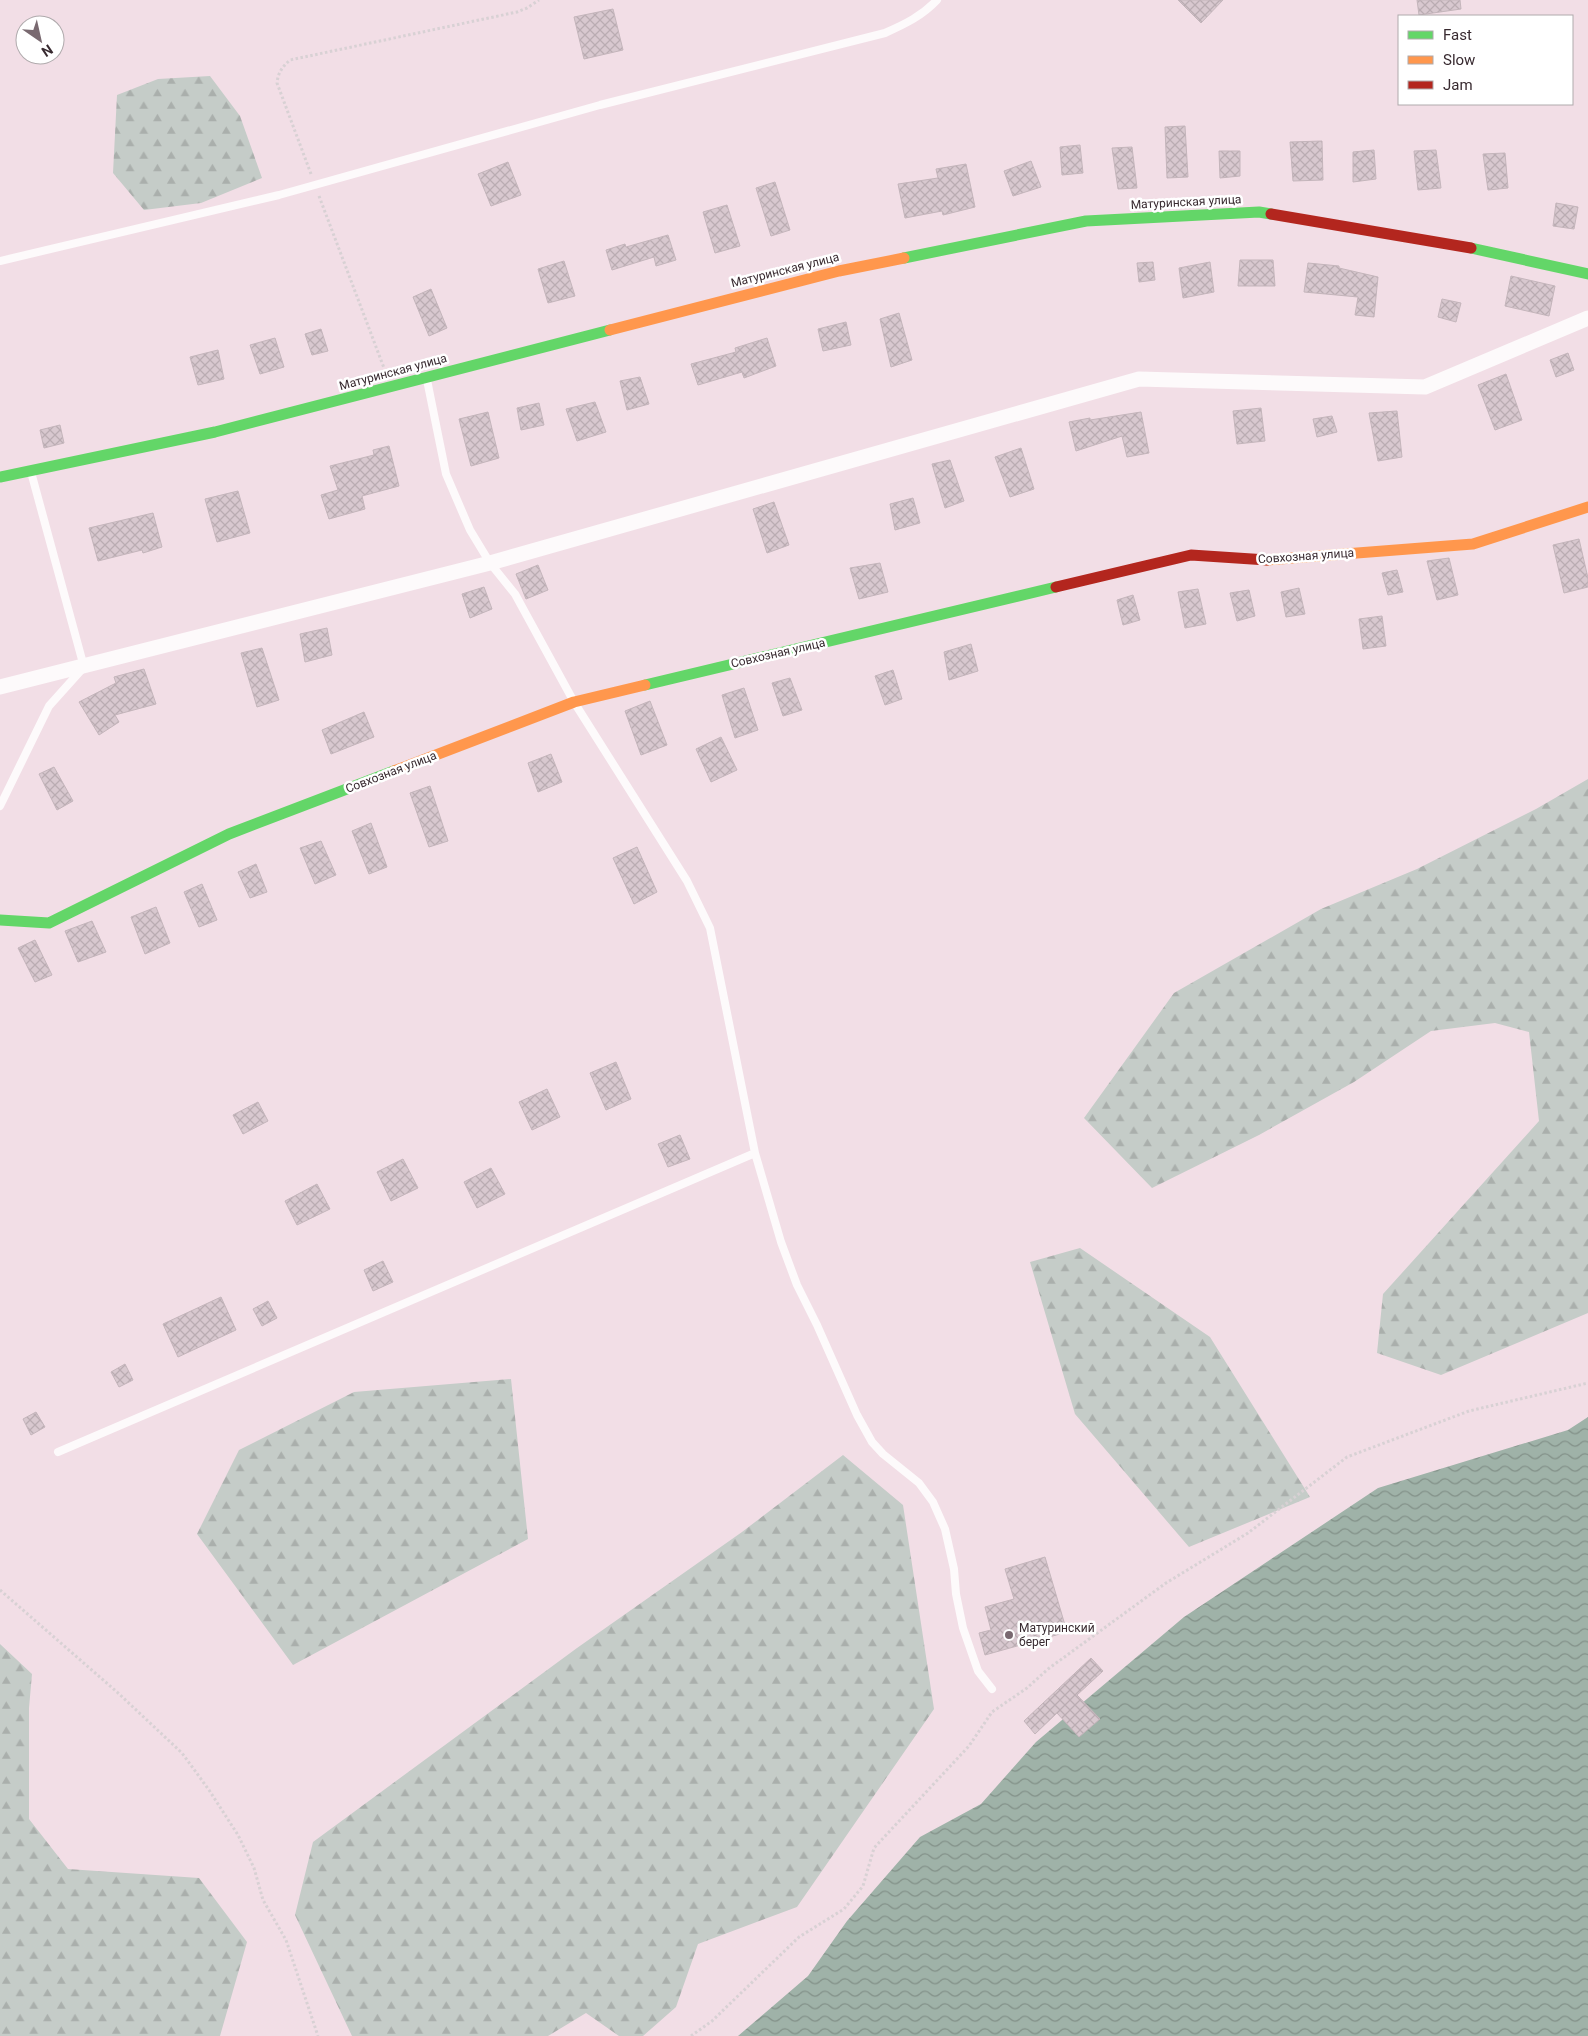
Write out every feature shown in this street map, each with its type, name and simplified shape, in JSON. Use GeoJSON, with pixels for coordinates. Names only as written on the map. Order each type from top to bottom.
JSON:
{"type":"FeatureCollection","features":[{"type":"Feature","properties":{"kind":"street","name":"Матуринская улица"},"geometry":{"type":"LineString","coordinates":[[0,477],[215,432],[839,271],[1086,221],[1260,212],[1452,244],[1588,274]]}},
{"type":"Feature","properties":{"kind":"street"},"geometry":{"type":"LineString","coordinates":[[0,687],[490,564],[1139,379],[1425,387],[1588,318]]}},
{"type":"Feature","properties":{"kind":"street","name":"Совхозная улица"},"geometry":{"type":"LineString","coordinates":[[2,919],[49,923],[229,834],[574,702],[1191,555],[1260,561],[1473,544],[1588,507]]}},
{"type":"Feature","properties":{"kind":"lane"},"geometry":{"type":"LineString","coordinates":[[0,261],[92,238],[222,210],[600,106],[885,33],[908,23],[924,13],[937,0]]}},
{"type":"Feature","properties":{"kind":"lane"},"geometry":{"type":"LineString","coordinates":[[426,378],[446,474],[470,530],[490,564],[515,594],[574,702],[687,881],[710,928],[755,1153],[781,1242],[797,1285],[857,1415],[872,1442],[883,1454],[919,1483],[933,1502],[945,1529],[954,1569],[956,1594],[963,1628],[978,1670],[992,1690]]}},
{"type":"Feature","properties":{"kind":"lane"},"geometry":{"type":"LineString","coordinates":[[0,806],[49,706],[84,667],[31,470]]}},
{"type":"Feature","properties":{"kind":"lane"},"geometry":{"type":"LineString","coordinates":[[58,1452],[755,1153]]}},
{"type":"Feature","properties":{"kind":"path"},"geometry":{"type":"LineString","coordinates":[[391,387],[276,83],[278,74],[282,67],[290,60],[517,12],[539,0]]}},
{"type":"Feature","properties":{"kind":"path"},"geometry":{"type":"LineString","coordinates":[[692,2036],[712,2021],[799,1937],[844,1909],[863,1886],[874,1848],[969,1746],[992,1712],[1028,1688],[1048,1669],[1166,1582],[1248,1533],[1348,1457],[1469,1411],[1588,1383]]}},
{"type":"Feature","properties":{"kind":"path"},"geometry":{"type":"LineString","coordinates":[[0,1590],[117,1692],[182,1753],[209,1790],[238,1835],[254,1868],[263,1900],[286,1940],[318,2036]]}},
{"type":"Feature","properties":{"kind":"green space"},"geometry":{"type":"Polygon","coordinates":[[[210,76],[240,116],[262,178],[201,203],[144,210],[113,173],[117,95],[158,79],[210,76]]]}},
{"type":"Feature","properties":{"kind":"green space"},"geometry":{"type":"Polygon","coordinates":[[[1588,779],[1588,1313],[1441,1375],[1377,1353],[1383,1294],[1539,1121],[1529,1032],[1495,1023],[1431,1031],[1354,1082],[1259,1135],[1152,1188],[1084,1118],[1174,993],[1321,909],[1417,869],[1536,809],[1588,779]]]}},
{"type":"Feature","properties":{"kind":"green space"},"geometry":{"type":"Polygon","coordinates":[[[1080,1248],[1210,1337],[1310,1497],[1189,1547],[1075,1414],[1030,1262],[1080,1248]]]}},
{"type":"Feature","properties":{"kind":"green space"},"geometry":{"type":"Polygon","coordinates":[[[511,1379],[528,1539],[293,1665],[197,1534],[239,1450],[354,1392],[511,1379]]]}},
{"type":"Feature","properties":{"kind":"green space"},"geometry":{"type":"Polygon","coordinates":[[[843,1455],[903,1505],[934,1709],[797,1907],[698,1944],[676,2007],[643,2036],[619,2036],[586,2013],[548,2036],[352,2036],[295,1915],[313,1842],[577,1648],[742,1532],[843,1455]]]}},
{"type":"Feature","properties":{"kind":"green space"},"geometry":{"type":"Polygon","coordinates":[[[0,1644],[32,1674],[29,1708],[29,1819],[68,1869],[199,1878],[247,1942],[220,2036],[0,2036],[0,1644]]]}},
{"type":"Feature","properties":{"kind":"water"},"geometry":{"type":"Polygon","coordinates":[[[1588,1417],[1588,2036],[738,2036],[808,1976],[847,1921],[920,1837],[981,1804],[1036,1742],[1184,1617],[1378,1488],[1568,1430],[1588,1417]]]}},
{"type":"Feature","properties":{"kind":"building"},"geometry":{"type":"Polygon","coordinates":[[[1178,0],[1223,0],[1201,23],[1178,0]]]}},
{"type":"Feature","properties":{"kind":"building"},"geometry":{"type":"Polygon","coordinates":[[[1417,0],[1460,0],[1461,9],[1419,15],[1417,0]]]}},
{"type":"Feature","properties":{"kind":"building"},"geometry":{"type":"Polygon","coordinates":[[[613,9],[623,50],[584,59],[574,17],[613,9]]]}},
{"type":"Feature","properties":{"kind":"building"},"geometry":{"type":"Polygon","coordinates":[[[1185,126],[1188,177],[1167,178],[1165,127],[1185,126]]]}},
{"type":"Feature","properties":{"kind":"building"},"geometry":{"type":"Polygon","coordinates":[[[1322,141],[1323,180],[1293,181],[1290,142],[1322,141]]]}},
{"type":"Feature","properties":{"kind":"building"},"geometry":{"type":"Polygon","coordinates":[[[1080,145],[1083,173],[1062,175],[1060,147],[1080,145]]]}},
{"type":"Feature","properties":{"kind":"building"},"geometry":{"type":"Polygon","coordinates":[[[1132,147],[1137,188],[1118,189],[1112,148],[1132,147]]]}},
{"type":"Feature","properties":{"kind":"building"},"geometry":{"type":"Polygon","coordinates":[[[1374,150],[1376,179],[1353,182],[1353,152],[1374,150]]]}},
{"type":"Feature","properties":{"kind":"building"},"geometry":{"type":"Polygon","coordinates":[[[1436,150],[1441,188],[1418,190],[1414,151],[1436,150]]]}},
{"type":"Feature","properties":{"kind":"building"},"geometry":{"type":"Polygon","coordinates":[[[1219,151],[1240,151],[1240,176],[1220,178],[1219,151]]]}},
{"type":"Feature","properties":{"kind":"building"},"geometry":{"type":"Polygon","coordinates":[[[1505,153],[1508,188],[1488,190],[1483,154],[1505,153]]]}},
{"type":"Feature","properties":{"kind":"building"},"geometry":{"type":"Polygon","coordinates":[[[1031,161],[1041,187],[1013,196],[1004,171],[1031,161]]]}},
{"type":"Feature","properties":{"kind":"building"},"geometry":{"type":"Polygon","coordinates":[[[508,162],[521,195],[491,206],[478,174],[508,162]]]}},
{"type":"Feature","properties":{"kind":"building"},"geometry":{"type":"Polygon","coordinates":[[[966,164],[975,207],[943,215],[942,211],[905,218],[898,184],[938,178],[936,169],[966,164]]]}},
{"type":"Feature","properties":{"kind":"building"},"geometry":{"type":"Polygon","coordinates":[[[775,182],[790,230],[771,236],[756,188],[775,182]]]}},
{"type":"Feature","properties":{"kind":"building"},"geometry":{"type":"Polygon","coordinates":[[[1556,203],[1578,207],[1574,229],[1553,226],[1556,203]]]}},
{"type":"Feature","properties":{"kind":"building"},"geometry":{"type":"Polygon","coordinates":[[[727,205],[740,246],[715,253],[703,212],[727,205]]]}},
{"type":"Feature","properties":{"kind":"building"},"geometry":{"type":"Polygon","coordinates":[[[668,235],[676,260],[656,266],[654,257],[612,270],[606,250],[625,244],[626,247],[668,235]]]}},
{"type":"Feature","properties":{"kind":"building"},"geometry":{"type":"Polygon","coordinates":[[[1240,260],[1273,260],[1275,286],[1238,286],[1240,260]]]}},
{"type":"Feature","properties":{"kind":"building"},"geometry":{"type":"Polygon","coordinates":[[[564,261],[575,296],[548,303],[538,269],[564,261]]]}},
{"type":"Feature","properties":{"kind":"building"},"geometry":{"type":"Polygon","coordinates":[[[1153,262],[1155,280],[1139,282],[1137,263],[1153,262]]]}},
{"type":"Feature","properties":{"kind":"building"},"geometry":{"type":"Polygon","coordinates":[[[1210,262],[1214,292],[1183,298],[1179,268],[1210,262]]]}},
{"type":"Feature","properties":{"kind":"building"},"geometry":{"type":"Polygon","coordinates":[[[1308,263],[1339,266],[1339,268],[1378,277],[1374,317],[1355,315],[1358,297],[1304,292],[1308,263]]]}},
{"type":"Feature","properties":{"kind":"building"},"geometry":{"type":"Polygon","coordinates":[[[1511,276],[1555,286],[1549,316],[1505,306],[1511,276]]]}},
{"type":"Feature","properties":{"kind":"building"},"geometry":{"type":"Polygon","coordinates":[[[431,289],[447,328],[429,336],[413,297],[431,289]]]}},
{"type":"Feature","properties":{"kind":"building"},"geometry":{"type":"Polygon","coordinates":[[[1442,299],[1461,303],[1456,322],[1438,317],[1442,299]]]}},
{"type":"Feature","properties":{"kind":"building"},"geometry":{"type":"Polygon","coordinates":[[[899,313],[912,360],[891,367],[880,319],[899,313]]]}},
{"type":"Feature","properties":{"kind":"building"},"geometry":{"type":"Polygon","coordinates":[[[846,322],[851,345],[823,351],[818,329],[846,322]]]}},
{"type":"Feature","properties":{"kind":"building"},"geometry":{"type":"Polygon","coordinates":[[[321,329],[328,351],[312,355],[305,334],[321,329]]]}},
{"type":"Feature","properties":{"kind":"building"},"geometry":{"type":"Polygon","coordinates":[[[275,338],[284,367],[260,374],[250,345],[275,338]]]}},
{"type":"Feature","properties":{"kind":"building"},"geometry":{"type":"Polygon","coordinates":[[[767,338],[776,366],[744,378],[742,372],[698,385],[691,364],[736,352],[735,348],[767,338]]]}},
{"type":"Feature","properties":{"kind":"building"},"geometry":{"type":"Polygon","coordinates":[[[218,350],[224,379],[198,385],[190,357],[218,350]]]}},
{"type":"Feature","properties":{"kind":"building"},"geometry":{"type":"Polygon","coordinates":[[[1568,353],[1574,370],[1556,377],[1550,360],[1568,353]]]}},
{"type":"Feature","properties":{"kind":"building"},"geometry":{"type":"Polygon","coordinates":[[[1506,374],[1522,420],[1495,430],[1478,385],[1506,374]]]}},
{"type":"Feature","properties":{"kind":"building"},"geometry":{"type":"Polygon","coordinates":[[[640,377],[649,404],[627,410],[620,381],[640,377]]]}},
{"type":"Feature","properties":{"kind":"building"},"geometry":{"type":"Polygon","coordinates":[[[595,402],[606,432],[577,441],[566,409],[595,402]]]}},
{"type":"Feature","properties":{"kind":"building"},"geometry":{"type":"Polygon","coordinates":[[[539,403],[544,425],[521,430],[517,408],[539,403]]]}},
{"type":"Feature","properties":{"kind":"building"},"geometry":{"type":"Polygon","coordinates":[[[1261,408],[1265,441],[1237,444],[1233,411],[1261,408]]]}},
{"type":"Feature","properties":{"kind":"building"},"geometry":{"type":"Polygon","coordinates":[[[1397,411],[1402,457],[1378,461],[1369,413],[1397,411]]]}},
{"type":"Feature","properties":{"kind":"building"},"geometry":{"type":"Polygon","coordinates":[[[488,412],[499,458],[471,466],[459,419],[488,412]]]}},
{"type":"Feature","properties":{"kind":"building"},"geometry":{"type":"Polygon","coordinates":[[[1141,412],[1149,453],[1127,457],[1122,436],[1076,451],[1069,422],[1141,412]]]}},
{"type":"Feature","properties":{"kind":"building"},"geometry":{"type":"Polygon","coordinates":[[[1332,416],[1337,432],[1317,437],[1313,419],[1332,416]]]}},
{"type":"Feature","properties":{"kind":"building"},"geometry":{"type":"Polygon","coordinates":[[[60,425],[64,443],[44,448],[40,430],[60,425]]]}},
{"type":"Feature","properties":{"kind":"building"},"geometry":{"type":"Polygon","coordinates":[[[389,446],[399,486],[362,496],[365,509],[329,519],[321,495],[338,490],[330,466],[374,455],[373,450],[389,446]]]}},
{"type":"Feature","properties":{"kind":"building"},"geometry":{"type":"Polygon","coordinates":[[[1021,448],[1034,489],[1010,497],[995,457],[1021,448]]]}},
{"type":"Feature","properties":{"kind":"building"},"geometry":{"type":"Polygon","coordinates":[[[950,460],[964,501],[945,508],[932,464],[950,460]]]}},
{"type":"Feature","properties":{"kind":"building"},"geometry":{"type":"Polygon","coordinates":[[[238,491],[250,533],[217,542],[205,499],[238,491]]]}},
{"type":"Feature","properties":{"kind":"building"},"geometry":{"type":"Polygon","coordinates":[[[913,498],[920,523],[895,530],[890,504],[913,498]]]}},
{"type":"Feature","properties":{"kind":"building"},"geometry":{"type":"Polygon","coordinates":[[[774,502],[789,545],[767,553],[753,509],[774,502]]]}},
{"type":"Feature","properties":{"kind":"building"},"geometry":{"type":"Polygon","coordinates":[[[153,513],[162,547],[143,553],[142,550],[98,561],[89,528],[153,513]]]}},
{"type":"Feature","properties":{"kind":"building"},"geometry":{"type":"Polygon","coordinates":[[[1579,539],[1588,578],[1588,587],[1564,593],[1553,545],[1579,539]]]}},
{"type":"Feature","properties":{"kind":"building"},"geometry":{"type":"Polygon","coordinates":[[[1449,558],[1458,595],[1437,600],[1427,561],[1449,558]]]}},
{"type":"Feature","properties":{"kind":"building"},"geometry":{"type":"Polygon","coordinates":[[[880,563],[888,592],[859,599],[850,568],[880,563]]]}},
{"type":"Feature","properties":{"kind":"building"},"geometry":{"type":"Polygon","coordinates":[[[538,565],[548,590],[526,599],[516,574],[538,565]]]}},
{"type":"Feature","properties":{"kind":"building"},"geometry":{"type":"Polygon","coordinates":[[[1397,570],[1403,592],[1388,595],[1382,573],[1397,570]]]}},
{"type":"Feature","properties":{"kind":"building"},"geometry":{"type":"Polygon","coordinates":[[[484,587],[492,609],[470,618],[462,594],[484,587]]]}},
{"type":"Feature","properties":{"kind":"building"},"geometry":{"type":"Polygon","coordinates":[[[1299,588],[1305,614],[1286,617],[1281,592],[1299,588]]]}},
{"type":"Feature","properties":{"kind":"building"},"geometry":{"type":"Polygon","coordinates":[[[1198,589],[1206,624],[1185,628],[1178,592],[1198,589]]]}},
{"type":"Feature","properties":{"kind":"building"},"geometry":{"type":"Polygon","coordinates":[[[1249,590],[1255,616],[1237,621],[1230,593],[1249,590]]]}},
{"type":"Feature","properties":{"kind":"building"},"geometry":{"type":"Polygon","coordinates":[[[1133,595],[1140,620],[1123,625],[1117,600],[1133,595]]]}},
{"type":"Feature","properties":{"kind":"building"},"geometry":{"type":"Polygon","coordinates":[[[1382,616],[1386,646],[1363,649],[1359,619],[1382,616]]]}},
{"type":"Feature","properties":{"kind":"building"},"geometry":{"type":"Polygon","coordinates":[[[327,628],[332,655],[305,662],[300,634],[327,628]]]}},
{"type":"Feature","properties":{"kind":"building"},"geometry":{"type":"Polygon","coordinates":[[[971,644],[978,671],[949,680],[944,652],[971,644]]]}},
{"type":"Feature","properties":{"kind":"building"},"geometry":{"type":"Polygon","coordinates":[[[262,648],[279,700],[257,707],[241,653],[262,648]]]}},
{"type":"Feature","properties":{"kind":"building"},"geometry":{"type":"Polygon","coordinates":[[[144,669],[156,704],[115,715],[119,722],[99,735],[79,702],[116,683],[114,677],[144,669]]]}},
{"type":"Feature","properties":{"kind":"building"},"geometry":{"type":"Polygon","coordinates":[[[893,670],[902,699],[885,705],[875,676],[893,670]]]}},
{"type":"Feature","properties":{"kind":"building"},"geometry":{"type":"Polygon","coordinates":[[[790,678],[802,710],[783,716],[772,683],[790,678]]]}},
{"type":"Feature","properties":{"kind":"building"},"geometry":{"type":"Polygon","coordinates":[[[744,688],[758,730],[735,738],[722,695],[744,688]]]}},
{"type":"Feature","properties":{"kind":"building"},"geometry":{"type":"Polygon","coordinates":[[[650,701],[667,745],[641,755],[625,711],[650,701]]]}},
{"type":"Feature","properties":{"kind":"building"},"geometry":{"type":"Polygon","coordinates":[[[364,712],[374,737],[331,754],[322,730],[364,712]]]}},
{"type":"Feature","properties":{"kind":"building"},"geometry":{"type":"Polygon","coordinates":[[[721,737],[737,770],[711,782],[696,749],[721,737]]]}},
{"type":"Feature","properties":{"kind":"building"},"geometry":{"type":"Polygon","coordinates":[[[551,754],[562,782],[538,792],[528,763],[551,754]]]}},
{"type":"Feature","properties":{"kind":"building"},"geometry":{"type":"Polygon","coordinates":[[[54,767],[73,801],[57,810],[39,774],[54,767]]]}},
{"type":"Feature","properties":{"kind":"building"},"geometry":{"type":"Polygon","coordinates":[[[430,786],[448,841],[429,847],[410,793],[430,786]]]}},
{"type":"Feature","properties":{"kind":"building"},"geometry":{"type":"Polygon","coordinates":[[[371,823],[387,867],[369,874],[352,831],[371,823]]]}},
{"type":"Feature","properties":{"kind":"building"},"geometry":{"type":"Polygon","coordinates":[[[321,841],[336,875],[315,884],[300,848],[321,841]]]}},
{"type":"Feature","properties":{"kind":"building"},"geometry":{"type":"Polygon","coordinates":[[[637,847],[657,892],[634,904],[613,858],[637,847]]]}},
{"type":"Feature","properties":{"kind":"building"},"geometry":{"type":"Polygon","coordinates":[[[256,864],[267,892],[250,898],[238,872],[256,864]]]}},
{"type":"Feature","properties":{"kind":"building"},"geometry":{"type":"Polygon","coordinates":[[[202,884],[217,920],[199,927],[184,892],[202,884]]]}},
{"type":"Feature","properties":{"kind":"building"},"geometry":{"type":"Polygon","coordinates":[[[156,907],[170,943],[145,954],[131,917],[156,907]]]}},
{"type":"Feature","properties":{"kind":"building"},"geometry":{"type":"Polygon","coordinates":[[[92,921],[106,952],[78,962],[65,931],[92,921]]]}},
{"type":"Feature","properties":{"kind":"building"},"geometry":{"type":"Polygon","coordinates":[[[35,940],[52,975],[35,982],[18,948],[35,940]]]}},
{"type":"Feature","properties":{"kind":"building"},"geometry":{"type":"Polygon","coordinates":[[[616,1062],[631,1099],[606,1110],[590,1073],[616,1062]]]}},
{"type":"Feature","properties":{"kind":"building"},"geometry":{"type":"Polygon","coordinates":[[[547,1089],[560,1117],[532,1130],[519,1102],[547,1089]]]}},
{"type":"Feature","properties":{"kind":"building"},"geometry":{"type":"Polygon","coordinates":[[[258,1102],[268,1121],[243,1134],[233,1115],[258,1102]]]}},
{"type":"Feature","properties":{"kind":"building"},"geometry":{"type":"Polygon","coordinates":[[[680,1135],[690,1159],[668,1167],[658,1144],[680,1135]]]}},
{"type":"Feature","properties":{"kind":"building"},"geometry":{"type":"Polygon","coordinates":[[[403,1159],[418,1188],[391,1201],[377,1172],[403,1159]]]}},
{"type":"Feature","properties":{"kind":"building"},"geometry":{"type":"Polygon","coordinates":[[[491,1168],[505,1194],[477,1208],[464,1182],[491,1168]]]}},
{"type":"Feature","properties":{"kind":"building"},"geometry":{"type":"Polygon","coordinates":[[[317,1184],[330,1209],[297,1225],[285,1201],[317,1184]]]}},
{"type":"Feature","properties":{"kind":"building"},"geometry":{"type":"Polygon","coordinates":[[[383,1261],[393,1282],[373,1291],[364,1270],[383,1261]]]}},
{"type":"Feature","properties":{"kind":"building"},"geometry":{"type":"Polygon","coordinates":[[[221,1297],[236,1330],[178,1357],[163,1324],[221,1297]]]}},
{"type":"Feature","properties":{"kind":"building"},"geometry":{"type":"Polygon","coordinates":[[[268,1301],[277,1318],[262,1326],[253,1309],[268,1301]]]}},
{"type":"Feature","properties":{"kind":"building"},"geometry":{"type":"Polygon","coordinates":[[[125,1364],[133,1380],[119,1387],[111,1372],[125,1364]]]}},
{"type":"Feature","properties":{"kind":"building"},"geometry":{"type":"Polygon","coordinates":[[[36,1412],[45,1427],[31,1435],[23,1419],[36,1412]]]}},
{"type":"Feature","properties":{"kind":"building"},"geometry":{"type":"Polygon","coordinates":[[[1045,1557],[1067,1632],[985,1655],[979,1633],[991,1630],[985,1607],[1014,1599],[1005,1569],[1045,1557]]]}},
{"type":"Feature","properties":{"kind":"building"},"geometry":{"type":"Polygon","coordinates":[[[1091,1658],[1103,1671],[1077,1695],[1100,1719],[1079,1737],[1057,1713],[1035,1734],[1024,1721],[1091,1658]]]}},
{"type":"Feature","properties":{"kind":"traffic: fast"},"geometry":{"type":"LineString","coordinates":[[904,258],[1086,221],[1259,212],[1271,214]]}},
{"type":"Feature","properties":{"kind":"traffic: fast"},"geometry":{"type":"LineString","coordinates":[[1471,248],[1588,274]]}},
{"type":"Feature","properties":{"kind":"traffic: fast"},"geometry":{"type":"LineString","coordinates":[[0,477],[215,432],[610,330]]}},
{"type":"Feature","properties":{"kind":"traffic: fast"},"geometry":{"type":"LineString","coordinates":[[645,685],[1056,587]]}},
{"type":"Feature","properties":{"kind":"traffic: fast"},"geometry":{"type":"LineString","coordinates":[[0,920],[49,923],[229,834],[394,771]]}},
{"type":"Feature","properties":{"kind":"traffic: slow"},"geometry":{"type":"LineString","coordinates":[[610,330],[839,271],[904,258]]}},
{"type":"Feature","properties":{"kind":"traffic: slow"},"geometry":{"type":"LineString","coordinates":[[1267,560],[1473,544],[1588,507]]}},
{"type":"Feature","properties":{"kind":"traffic: slow"},"geometry":{"type":"LineString","coordinates":[[394,771],[574,702],[645,685]]}},
{"type":"Feature","properties":{"kind":"traffic: jam"},"geometry":{"type":"LineString","coordinates":[[1271,214],[1471,248]]}},
{"type":"Feature","properties":{"kind":"traffic: jam"},"geometry":{"type":"LineString","coordinates":[[1056,587],[1191,555],[1267,560]]}},
{"type":"Feature","properties":{"kind":"place","name":"Матуринский берег"},"geometry":{"type":"Point","coordinates":[1009,1635]}}]}
